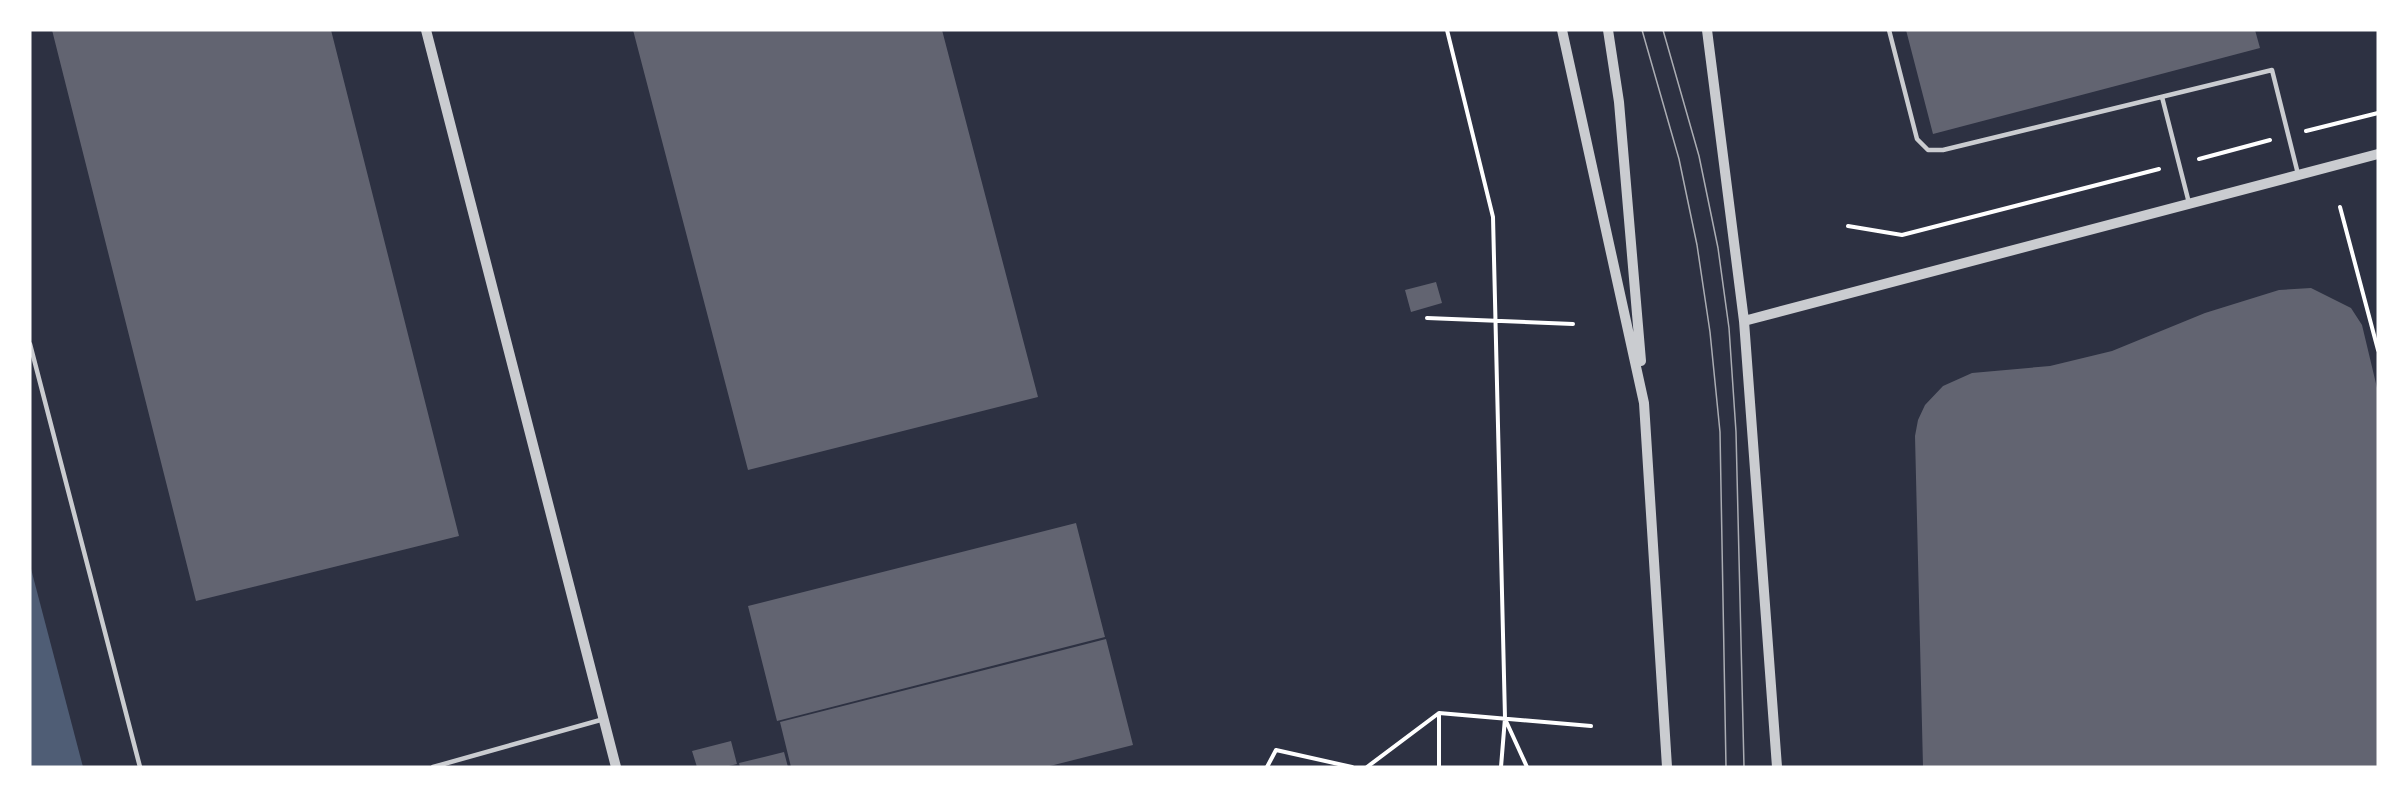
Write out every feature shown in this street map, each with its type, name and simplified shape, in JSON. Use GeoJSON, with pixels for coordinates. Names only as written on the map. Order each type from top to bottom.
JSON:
{"type":"FeatureCollection","features":[{"type":"Feature","properties":{"kind":"street"},"geometry":{"type":"LineString","coordinates":[[426,30],[616,767]]}},
{"type":"Feature","properties":{"kind":"street"},"geometry":{"type":"LineString","coordinates":[[1562,30],[1644,403]]}},
{"type":"Feature","properties":{"kind":"street"},"geometry":{"type":"LineString","coordinates":[[1608,30],[1619,102],[1644,403],[1667,767]]}},
{"type":"Feature","properties":{"kind":"street"},"geometry":{"type":"LineString","coordinates":[[1707,30],[1744,321],[1777,767]]}},
{"type":"Feature","properties":{"kind":"street"},"geometry":{"type":"LineString","coordinates":[[1744,321],[2378,154]]}},
{"type":"Feature","properties":{"kind":"lane"},"geometry":{"type":"LineString","coordinates":[[1889,30],[1917,139],[1928,150],[1943,150],[2272,70],[2298,174]]}},
{"type":"Feature","properties":{"kind":"lane"},"geometry":{"type":"LineString","coordinates":[[2162,97],[2189,203]]}},
{"type":"Feature","properties":{"kind":"lane"},"geometry":{"type":"LineString","coordinates":[[30,345],[140,767]]}},
{"type":"Feature","properties":{"kind":"lane"},"geometry":{"type":"LineString","coordinates":[[433,767],[604,719]]}},
{"type":"Feature","properties":{"kind":"path"},"geometry":{"type":"LineString","coordinates":[[1447,30],[1493,217],[1505,718],[1502,767]]}},
{"type":"Feature","properties":{"kind":"path"},"geometry":{"type":"LineString","coordinates":[[1848,226],[1902,235],[2378,113]]}},
{"type":"Feature","properties":{"kind":"path"},"geometry":{"type":"LineString","coordinates":[[2340,207],[2378,350]]}},
{"type":"Feature","properties":{"kind":"path"},"geometry":{"type":"LineString","coordinates":[[1426,318],[1573,324]]}},
{"type":"Feature","properties":{"kind":"path"},"geometry":{"type":"LineString","coordinates":[[1439,713],[1439,767]]}},
{"type":"Feature","properties":{"kind":"path"},"geometry":{"type":"LineString","coordinates":[[1367,767],[1439,713],[1591,726]]}},
{"type":"Feature","properties":{"kind":"path"},"geometry":{"type":"LineString","coordinates":[[1505,718],[1527,767]]}},
{"type":"Feature","properties":{"kind":"path"},"geometry":{"type":"LineString","coordinates":[[1267,767],[1276,750],[1352,767]]}},
{"type":"Feature","properties":{"kind":"water"},"geometry":{"type":"Polygon","coordinates":[[[30,565],[83,767],[30,767],[30,565]]]}},
{"type":"Feature","properties":{"kind":"building"},"geometry":{"type":"Polygon","coordinates":[[[52,30],[331,30],[459,536],[196,601],[52,30]]]}},
{"type":"Feature","properties":{"kind":"building"},"geometry":{"type":"Polygon","coordinates":[[[633,30],[942,30],[1038,397],[748,470],[633,30]]]}},
{"type":"Feature","properties":{"kind":"building"},"geometry":{"type":"Polygon","coordinates":[[[1906,30],[2255,30],[2260,48],[1933,134],[1906,30]]]}},
{"type":"Feature","properties":{"kind":"building"},"geometry":{"type":"Polygon","coordinates":[[[1436,282],[1442,303],[1411,312],[1405,290],[1436,282]]]}},
{"type":"Feature","properties":{"kind":"building"},"geometry":{"type":"Polygon","coordinates":[[[2311,288],[2351,308],[2362,325],[2378,392],[2378,767],[1923,767],[1915,436],[1918,420],[1925,405],[1943,386],[1972,373],[2050,366],[2112,351],[2205,313],[2279,290],[2311,288]]]}},
{"type":"Feature","properties":{"kind":"building"},"geometry":{"type":"Polygon","coordinates":[[[1076,523],[1105,637],[777,721],[748,606],[1076,523]]]}},
{"type":"Feature","properties":{"kind":"building"},"geometry":{"type":"Polygon","coordinates":[[[1106,639],[1133,745],[1046,767],[791,767],[780,722],[1106,639]]]}},
{"type":"Feature","properties":{"kind":"building"},"geometry":{"type":"Polygon","coordinates":[[[731,741],[737,764],[725,767],[697,767],[692,751],[731,741]]]}},
{"type":"Feature","properties":{"kind":"building"},"geometry":{"type":"Polygon","coordinates":[[[784,752],[788,767],[740,767],[739,763],[784,752]]]}},
{"type":"Feature","properties":{"kind":"tram line"},"geometry":{"type":"LineString","coordinates":[[1642,30],[1679,159],[1697,245],[1710,332],[1720,432],[1726,767]]}},
{"type":"Feature","properties":{"kind":"tram line"},"geometry":{"type":"LineString","coordinates":[[1663,30],[1699,156],[1718,248],[1729,328],[1736,432],[1744,767]]}}]}
